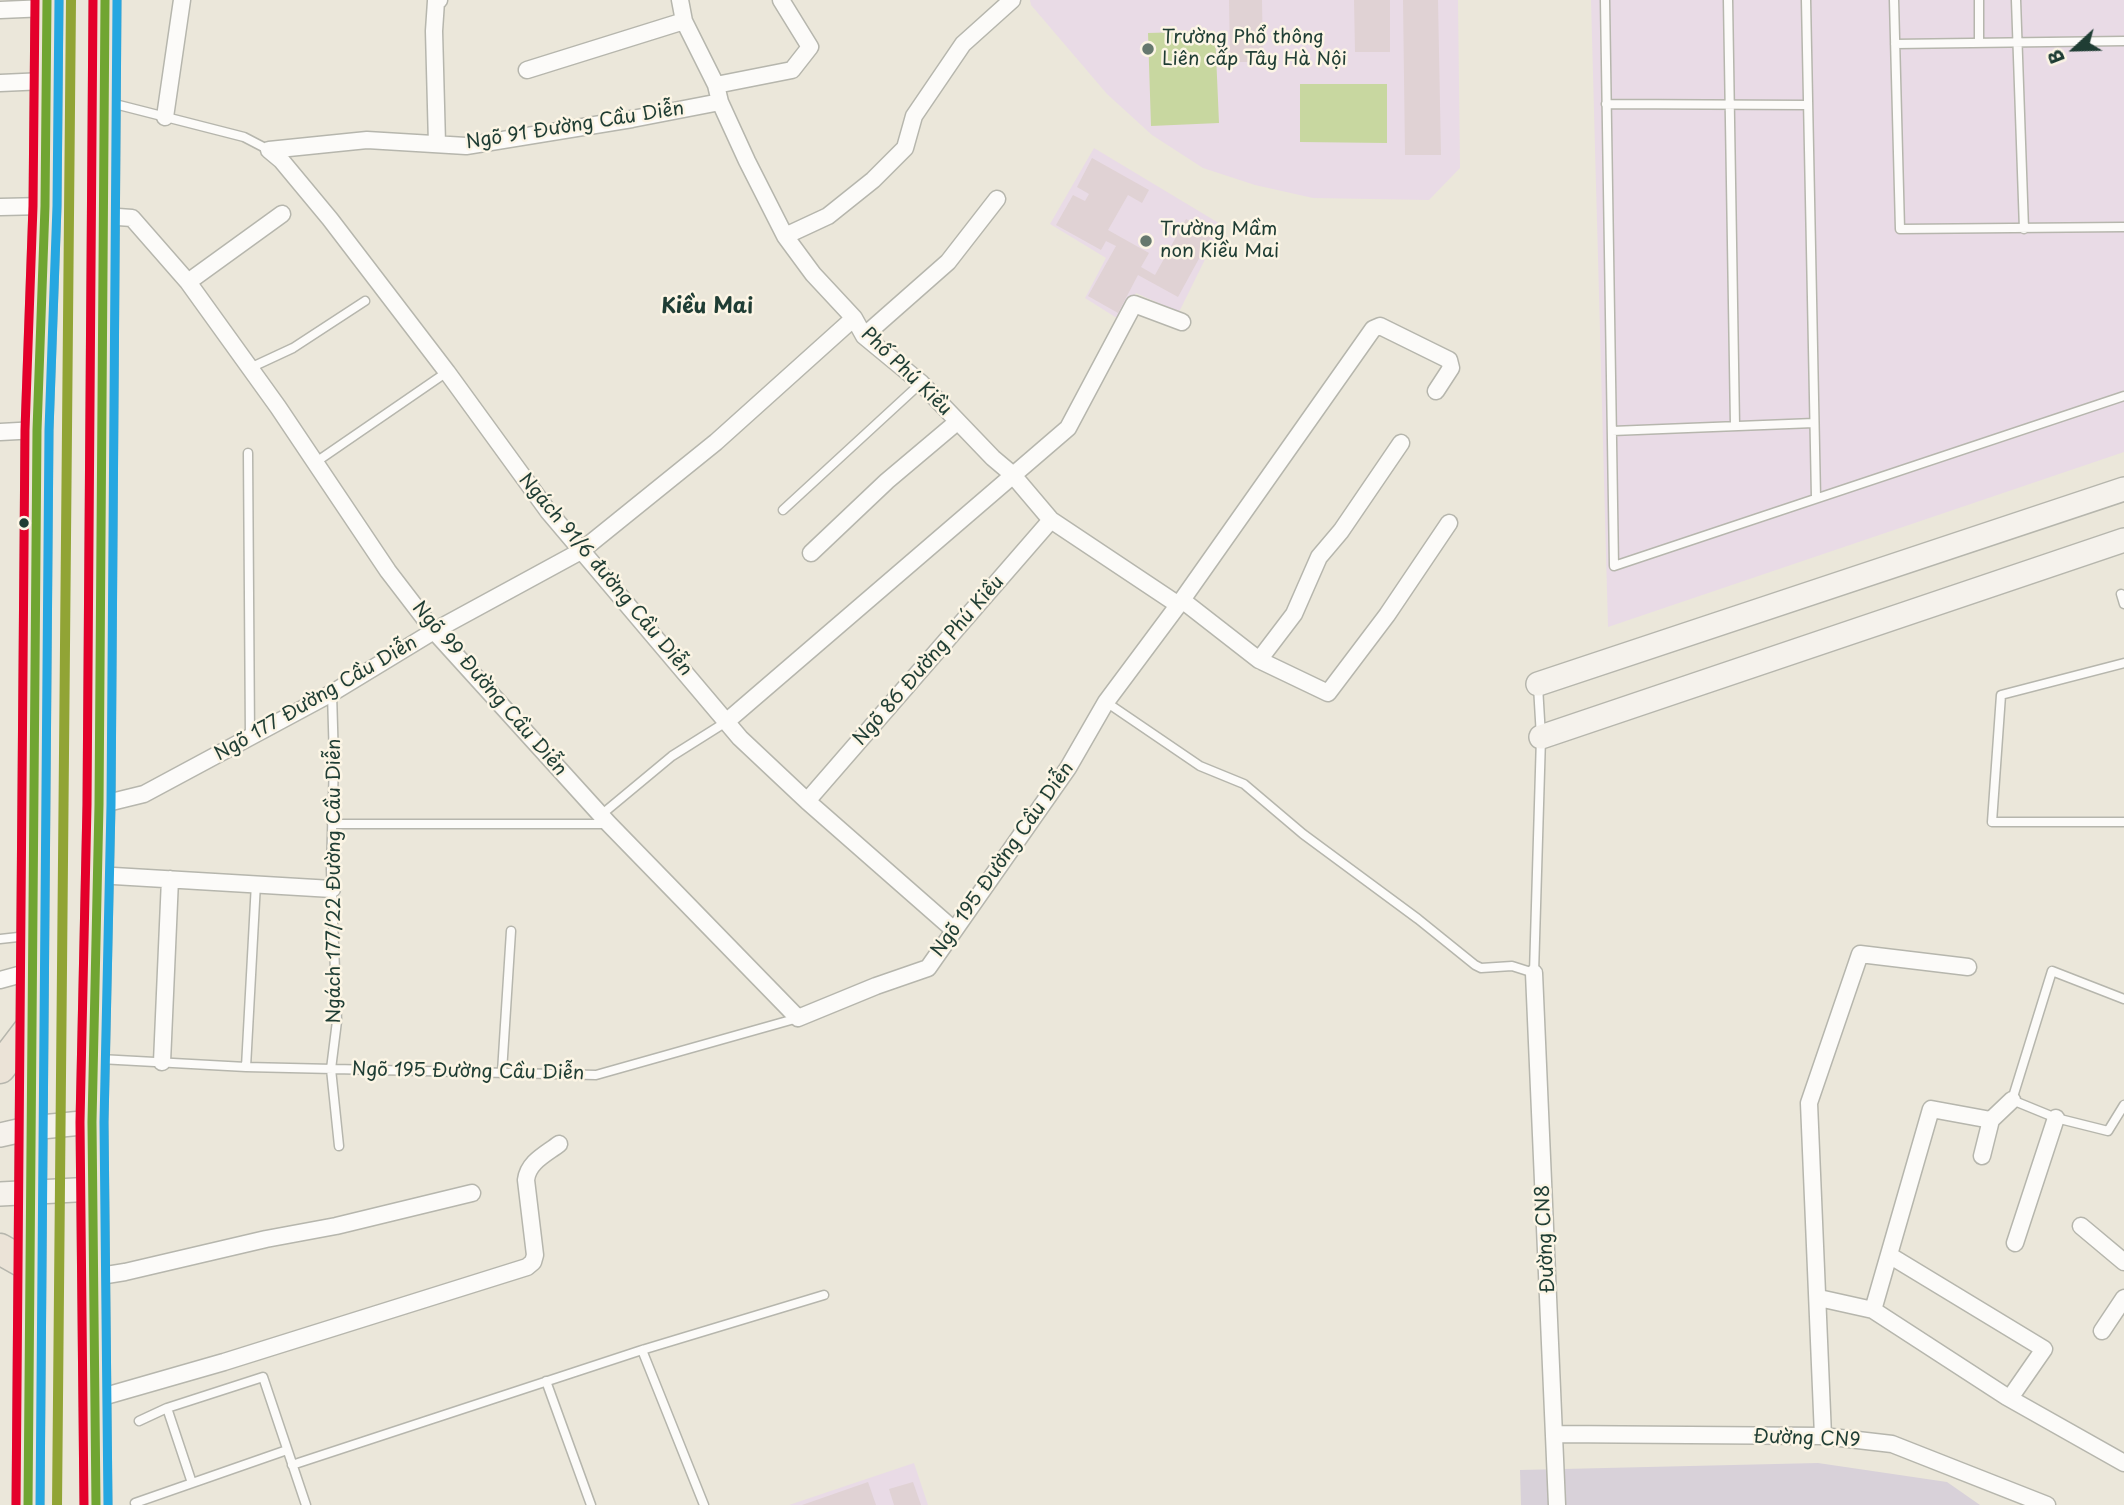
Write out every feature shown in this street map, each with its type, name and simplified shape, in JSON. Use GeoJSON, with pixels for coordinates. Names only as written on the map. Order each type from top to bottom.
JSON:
{"type":"FeatureCollection","features":[{"type":"Feature","properties":{"kind":"highway"},"geometry":{"type":"LineString","coordinates":[[96,1505],[92,1122],[99,805],[105,0]]}},
{"type":"Feature","properties":{"kind":"highway"},"geometry":{"type":"LineString","coordinates":[[28,1505],[37,430],[45,206],[47,4]]}},
{"type":"Feature","properties":{"kind":"highway"},"geometry":{"type":"LineString","coordinates":[[0,1068],[32,1026]]}},
{"type":"Feature","properties":{"kind":"highway"},"geometry":{"type":"LineString","coordinates":[[0,1249],[30,1266]]}},
{"type":"Feature","properties":{"kind":"street"},"geometry":{"type":"LineString","coordinates":[[165,117],[182,0]]}},
{"type":"Feature","properties":{"kind":"street"},"geometry":{"type":"LineString","coordinates":[[437,144],[434,31],[439,0]]}},
{"type":"Feature","properties":{"kind":"street","name":"Phố Phú Kiều"},"geometry":{"type":"LineString","coordinates":[[680,0],[684,22],[785,236],[813,274],[854,318],[864,336],[921,383],[957,422],[1012,474],[1051,520],[1179,602],[1259,660],[1328,693],[1387,615],[1449,523]]}},
{"type":"Feature","properties":{"kind":"street"},"geometry":{"type":"LineString","coordinates":[[716,85],[792,70],[810,47],[781,0]]}},
{"type":"Feature","properties":{"kind":"street"},"geometry":{"type":"LineString","coordinates":[[785,236],[828,216],[873,180],[905,148],[914,116],[963,44],[1012,0]]}},
{"type":"Feature","properties":{"kind":"street"},"geometry":{"type":"LineString","coordinates":[[0,10],[47,4]]}},
{"type":"Feature","properties":{"kind":"street"},"geometry":{"type":"LineString","coordinates":[[527,70],[684,22]]}},
{"type":"Feature","properties":{"kind":"street"},"geometry":{"type":"LineString","coordinates":[[0,83],[45,81]]}},
{"type":"Feature","properties":{"kind":"street","name":"Ngõ 91 Đường Cầu Diễn"},"geometry":{"type":"LineString","coordinates":[[269,150],[368,140],[466,146],[720,102]]}},
{"type":"Feature","properties":{"kind":"street","name":"Ngách 91/6 đường Cầu Diễn"},"geometry":{"type":"LineString","coordinates":[[269,150],[281,160],[330,219],[447,372],[548,511],[740,738],[807,801],[954,930]]}},
{"type":"Feature","properties":{"kind":"street"},"geometry":{"type":"LineString","coordinates":[[864,336],[948,262],[997,199]]}},
{"type":"Feature","properties":{"kind":"street"},"geometry":{"type":"LineString","coordinates":[[0,207],[45,206]]}},
{"type":"Feature","properties":{"kind":"street"},"geometry":{"type":"LineString","coordinates":[[188,282],[282,214]]}},
{"type":"Feature","properties":{"kind":"street","name":"Ngõ 99 Đường Cầu Diễn"},"geometry":{"type":"LineString","coordinates":[[104,216],[132,218],[188,282],[316,462],[388,571],[434,631],[605,819],[798,1018]]}},
{"type":"Feature","properties":{"kind":"street"},"geometry":{"type":"LineString","coordinates":[[726,722],[1068,428],[1134,304],[1182,322]]}},
{"type":"Feature","properties":{"kind":"street","name":"Ngõ 177 Đường Cầu Diễn"},"geometry":{"type":"LineString","coordinates":[[99,805],[144,794],[331,693],[434,631],[581,551],[716,442],[854,318]]}},
{"type":"Feature","properties":{"kind":"street","name":"Ngõ 195 Đường Cầu Diễn"},"geometry":{"type":"LineString","coordinates":[[798,1018],[928,968],[1068,768],[1106,702],[1373,328],[1380,326],[1449,360],[1451,368],[1436,391]]}},
{"type":"Feature","properties":{"kind":"street"},"geometry":{"type":"LineString","coordinates":[[811,553],[887,481],[957,422]]}},
{"type":"Feature","properties":{"kind":"street"},"geometry":{"type":"LineString","coordinates":[[0,432],[37,430]]}},
{"type":"Feature","properties":{"kind":"street"},"geometry":{"type":"LineString","coordinates":[[1259,660],[1294,614],[1319,557],[1341,531],[1401,443]]}},
{"type":"Feature","properties":{"kind":"street"},"geometry":{"type":"LineString","coordinates":[[1538,684],[2124,489]]}},
{"type":"Feature","properties":{"kind":"street","name":"Ngõ 86 Đường Phú Kiều"},"geometry":{"type":"LineString","coordinates":[[807,801],[1051,520]]}},
{"type":"Feature","properties":{"kind":"street"},"geometry":{"type":"LineString","coordinates":[[1541,737],[2124,540]]}},
{"type":"Feature","properties":{"kind":"street"},"geometry":{"type":"LineString","coordinates":[[97,875],[332,889]]}},
{"type":"Feature","properties":{"kind":"street"},"geometry":{"type":"LineString","coordinates":[[162,1062],[170,879]]}},
{"type":"Feature","properties":{"kind":"street"},"geometry":{"type":"LineString","coordinates":[[1823,1436],[1809,1103],[1860,954],[1968,967]]}},
{"type":"Feature","properties":{"kind":"street"},"geometry":{"type":"LineString","coordinates":[[0,980],[33,971]]}},
{"type":"Feature","properties":{"kind":"street","name":"Đường CN8"},"geometry":{"type":"LineString","coordinates":[[1534,973],[1557,1505]]}},
{"type":"Feature","properties":{"kind":"street"},"geometry":{"type":"LineString","coordinates":[[1982,1156],[1991,1120],[2012,1100]]}},
{"type":"Feature","properties":{"kind":"street"},"geometry":{"type":"LineString","coordinates":[[1873,1310],[1931,1109],[1991,1120]]}},
{"type":"Feature","properties":{"kind":"street"},"geometry":{"type":"LineString","coordinates":[[2015,1243],[2056,1118]]}},
{"type":"Feature","properties":{"kind":"street"},"geometry":{"type":"LineString","coordinates":[[0,1135],[31,1128],[92,1122]]}},
{"type":"Feature","properties":{"kind":"street"},"geometry":{"type":"LineString","coordinates":[[95,1399],[224,1362],[527,1267],[533,1262],[534,1255],[527,1171],[534,1162],[559,1144]]}},
{"type":"Feature","properties":{"kind":"street"},"geometry":{"type":"LineString","coordinates":[[0,1194],[94,1189]]}},
{"type":"Feature","properties":{"kind":"street"},"geometry":{"type":"LineString","coordinates":[[94,1278],[336,1226],[472,1193]]}},
{"type":"Feature","properties":{"kind":"street"},"geometry":{"type":"LineString","coordinates":[[2081,1226],[2124,1262]]}},
{"type":"Feature","properties":{"kind":"street"},"geometry":{"type":"LineString","coordinates":[[1889,1255],[2044,1349],[2010,1398]]}},
{"type":"Feature","properties":{"kind":"street"},"geometry":{"type":"LineString","coordinates":[[1819,1298],[1873,1310],[2010,1398],[2124,1463]]}},
{"type":"Feature","properties":{"kind":"street"},"geometry":{"type":"LineString","coordinates":[[2102,1331],[2124,1298]]}},
{"type":"Feature","properties":{"kind":"street","name":"Đường CN9"},"geometry":{"type":"LineString","coordinates":[[1555,1434],[1823,1436],[1892,1444],[2047,1505]]}},
{"type":"Feature","properties":{"kind":"lane"},"geometry":{"type":"LineString","coordinates":[[1605,0],[1614,566],[2124,396]]}},
{"type":"Feature","properties":{"kind":"lane"},"geometry":{"type":"LineString","coordinates":[[1728,0],[1735,425]]}},
{"type":"Feature","properties":{"kind":"lane"},"geometry":{"type":"LineString","coordinates":[[1806,0],[1816,497]]}},
{"type":"Feature","properties":{"kind":"lane"},"geometry":{"type":"LineString","coordinates":[[1895,0],[1900,229],[2124,227]]}},
{"type":"Feature","properties":{"kind":"lane"},"geometry":{"type":"LineString","coordinates":[[1979,0],[1979,43]]}},
{"type":"Feature","properties":{"kind":"lane"},"geometry":{"type":"LineString","coordinates":[[2016,0],[2024,229]]}},
{"type":"Feature","properties":{"kind":"lane"},"geometry":{"type":"LineString","coordinates":[[1895,44],[2124,41]]}},
{"type":"Feature","properties":{"kind":"lane"},"geometry":{"type":"LineString","coordinates":[[103,101],[244,137],[269,150]]}},
{"type":"Feature","properties":{"kind":"lane"},"geometry":{"type":"LineString","coordinates":[[1606,104],[1807,106]]}},
{"type":"Feature","properties":{"kind":"lane"},"geometry":{"type":"LineString","coordinates":[[250,368],[293,348],[365,301]]}},
{"type":"Feature","properties":{"kind":"lane"},"geometry":{"type":"LineString","coordinates":[[316,462],[447,372]]}},
{"type":"Feature","properties":{"kind":"lane"},"geometry":{"type":"LineString","coordinates":[[783,510],[921,383]]}},
{"type":"Feature","properties":{"kind":"lane"},"geometry":{"type":"LineString","coordinates":[[1612,431],[1814,423]]}},
{"type":"Feature","properties":{"kind":"lane"},"geometry":{"type":"LineString","coordinates":[[248,453],[250,738]]}},
{"type":"Feature","properties":{"kind":"lane"},"geometry":{"type":"LineString","coordinates":[[2124,663],[2001,695],[1992,822],[2124,822]]}},
{"type":"Feature","properties":{"kind":"lane"},"geometry":{"type":"LineString","coordinates":[[1106,702],[1200,766],[1244,784],[1303,834],[1399,904],[1475,965],[1481,968],[1512,966],[1534,973],[1541,737],[1538,684]]}},
{"type":"Feature","properties":{"kind":"lane","name":"Ngách 177/22 Đường Cầu Diễn"},"geometry":{"type":"LineString","coordinates":[[331,693],[334,761],[332,889],[337,1021],[331,1069],[339,1146]]}},
{"type":"Feature","properties":{"kind":"lane"},"geometry":{"type":"LineString","coordinates":[[332,824],[605,819],[672,756],[726,722]]}},
{"type":"Feature","properties":{"kind":"lane"},"geometry":{"type":"LineString","coordinates":[[246,1068],[256,883]]}},
{"type":"Feature","properties":{"kind":"lane"},"geometry":{"type":"LineString","coordinates":[[502,1072],[511,931]]}},
{"type":"Feature","properties":{"kind":"lane"},"geometry":{"type":"LineString","coordinates":[[0,939],[33,936]]}},
{"type":"Feature","properties":{"kind":"lane"},"geometry":{"type":"LineString","coordinates":[[2124,999],[2052,971],[2012,1100],[2056,1118],[2108,1131],[2124,1105]]}},
{"type":"Feature","properties":{"kind":"lane","name":"Ngõ 195 Đường Cầu Diễn"},"geometry":{"type":"LineString","coordinates":[[93,1059],[246,1068],[596,1075],[798,1018]]}},
{"type":"Feature","properties":{"kind":"lane"},"geometry":{"type":"LineString","coordinates":[[292,1465],[642,1350],[824,1295]]}},
{"type":"Feature","properties":{"kind":"lane"},"geometry":{"type":"LineString","coordinates":[[642,1350],[704,1505]]}},
{"type":"Feature","properties":{"kind":"lane"},"geometry":{"type":"LineString","coordinates":[[139,1421],[167,1408],[264,1377],[306,1505]]}},
{"type":"Feature","properties":{"kind":"lane"},"geometry":{"type":"LineString","coordinates":[[546,1381],[591,1505]]}},
{"type":"Feature","properties":{"kind":"lane"},"geometry":{"type":"LineString","coordinates":[[167,1408],[192,1483]]}},
{"type":"Feature","properties":{"kind":"lane"},"geometry":{"type":"LineString","coordinates":[[136,1505],[135,1503],[287,1450]]}},
{"type":"Feature","properties":{"kind":"shaded area"},"geometry":{"type":"Polygon","coordinates":[[[1030,0],[1458,0],[1460,168],[1429,200],[1313,198],[1255,185],[1203,168],[1152,135],[1107,94],[1031,5],[1030,0]]]}},
{"type":"Feature","properties":{"kind":"shaded area"},"geometry":{"type":"Polygon","coordinates":[[[1591,0],[2124,0],[2124,452],[1608,627],[1591,0]]]}},
{"type":"Feature","properties":{"kind":"shaded area","name":"Trường Mầm non Kiều Mai"},"geometry":{"type":"Polygon","coordinates":[[[1094,148],[1222,225],[1179,312],[1136,293],[1120,320],[1085,298],[1106,258],[1050,224],[1094,148]]]}},
{"type":"Feature","properties":{"kind":"shaded area"},"geometry":{"type":"Polygon","coordinates":[[[914,1463],[928,1505],[789,1505],[914,1463]]]}},
{"type":"Feature","properties":{"kind":"shaded area"},"geometry":{"type":"Polygon","coordinates":[[[1818,1463],[1947,1482],[1980,1505],[1521,1505],[1520,1470],[1818,1463]]]}},
{"type":"Feature","properties":{"kind":"green space"},"geometry":{"type":"Polygon","coordinates":[[[1215,31],[1219,123],[1151,126],[1148,33],[1215,31]]]}},
{"type":"Feature","properties":{"kind":"green space"},"geometry":{"type":"Polygon","coordinates":[[[1300,84],[1387,84],[1387,143],[1300,142],[1300,84]]]}},
{"type":"Feature","properties":{"kind":"building"},"geometry":{"type":"Polygon","coordinates":[[[1229,0],[1262,0],[1263,62],[1230,62],[1229,0]]]}},
{"type":"Feature","properties":{"kind":"building"},"geometry":{"type":"Polygon","coordinates":[[[1354,0],[1390,0],[1390,52],[1355,52],[1354,0]]]}},
{"type":"Feature","properties":{"kind":"building"},"geometry":{"type":"Polygon","coordinates":[[[1403,0],[1438,0],[1441,155],[1405,155],[1403,0]]]}},
{"type":"Feature","properties":{"kind":"building"},"geometry":{"type":"Polygon","coordinates":[[[1092,158],[1149,190],[1142,203],[1128,195],[1108,230],[1149,253],[1141,267],[1155,275],[1186,219],[1213,233],[1178,297],[1138,275],[1118,313],[1088,296],[1116,246],[1106,241],[1101,250],[1056,225],[1073,195],[1085,201],[1089,194],[1077,187],[1092,158]]]}},
{"type":"Feature","properties":{"kind":"building"},"geometry":{"type":"Polygon","coordinates":[[[868,1482],[876,1505],[802,1505],[868,1482]]]}},
{"type":"Feature","properties":{"kind":"building"},"geometry":{"type":"Polygon","coordinates":[[[913,1482],[921,1505],[894,1505],[889,1489],[913,1482]]]}},
{"type":"Feature","properties":{"kind":"transit line"},"geometry":{"type":"LineString","coordinates":[[16,1505],[25,430],[33,206],[35,0]]}},
{"type":"Feature","properties":{"kind":"transit line"},"geometry":{"type":"LineString","coordinates":[[28,1505],[37,430],[45,206],[47,0]]}},
{"type":"Feature","properties":{"kind":"transit line"},"geometry":{"type":"LineString","coordinates":[[40,1505],[49,430],[57,206],[59,0]]}},
{"type":"Feature","properties":{"kind":"transit line"},"geometry":{"type":"LineString","coordinates":[[57,1505],[71,0]]}},
{"type":"Feature","properties":{"kind":"transit line"},"geometry":{"type":"LineString","coordinates":[[84,1505],[80,1122],[87,805],[93,0]]}},
{"type":"Feature","properties":{"kind":"transit line"},"geometry":{"type":"LineString","coordinates":[[96,1505],[92,1122],[99,805],[105,0]]}},
{"type":"Feature","properties":{"kind":"transit line"},"geometry":{"type":"LineString","coordinates":[[108,1505],[104,1122],[111,805],[117,0]]}},
{"type":"Feature","properties":{"kind":"place","name":"Trường Phổ thông Liên cấp Tây Hà Nội"},"geometry":{"type":"Point","coordinates":[1148,49]}},
{"type":"Feature","properties":{"kind":"place","name":"Trường Mầm non Kiều Mai"},"geometry":{"type":"Point","coordinates":[1146,241]}},
{"type":"Feature","properties":{"kind":"district","name":"Kiều Mai"},"geometry":{"type":"Point","coordinates":[707,307]}}]}
